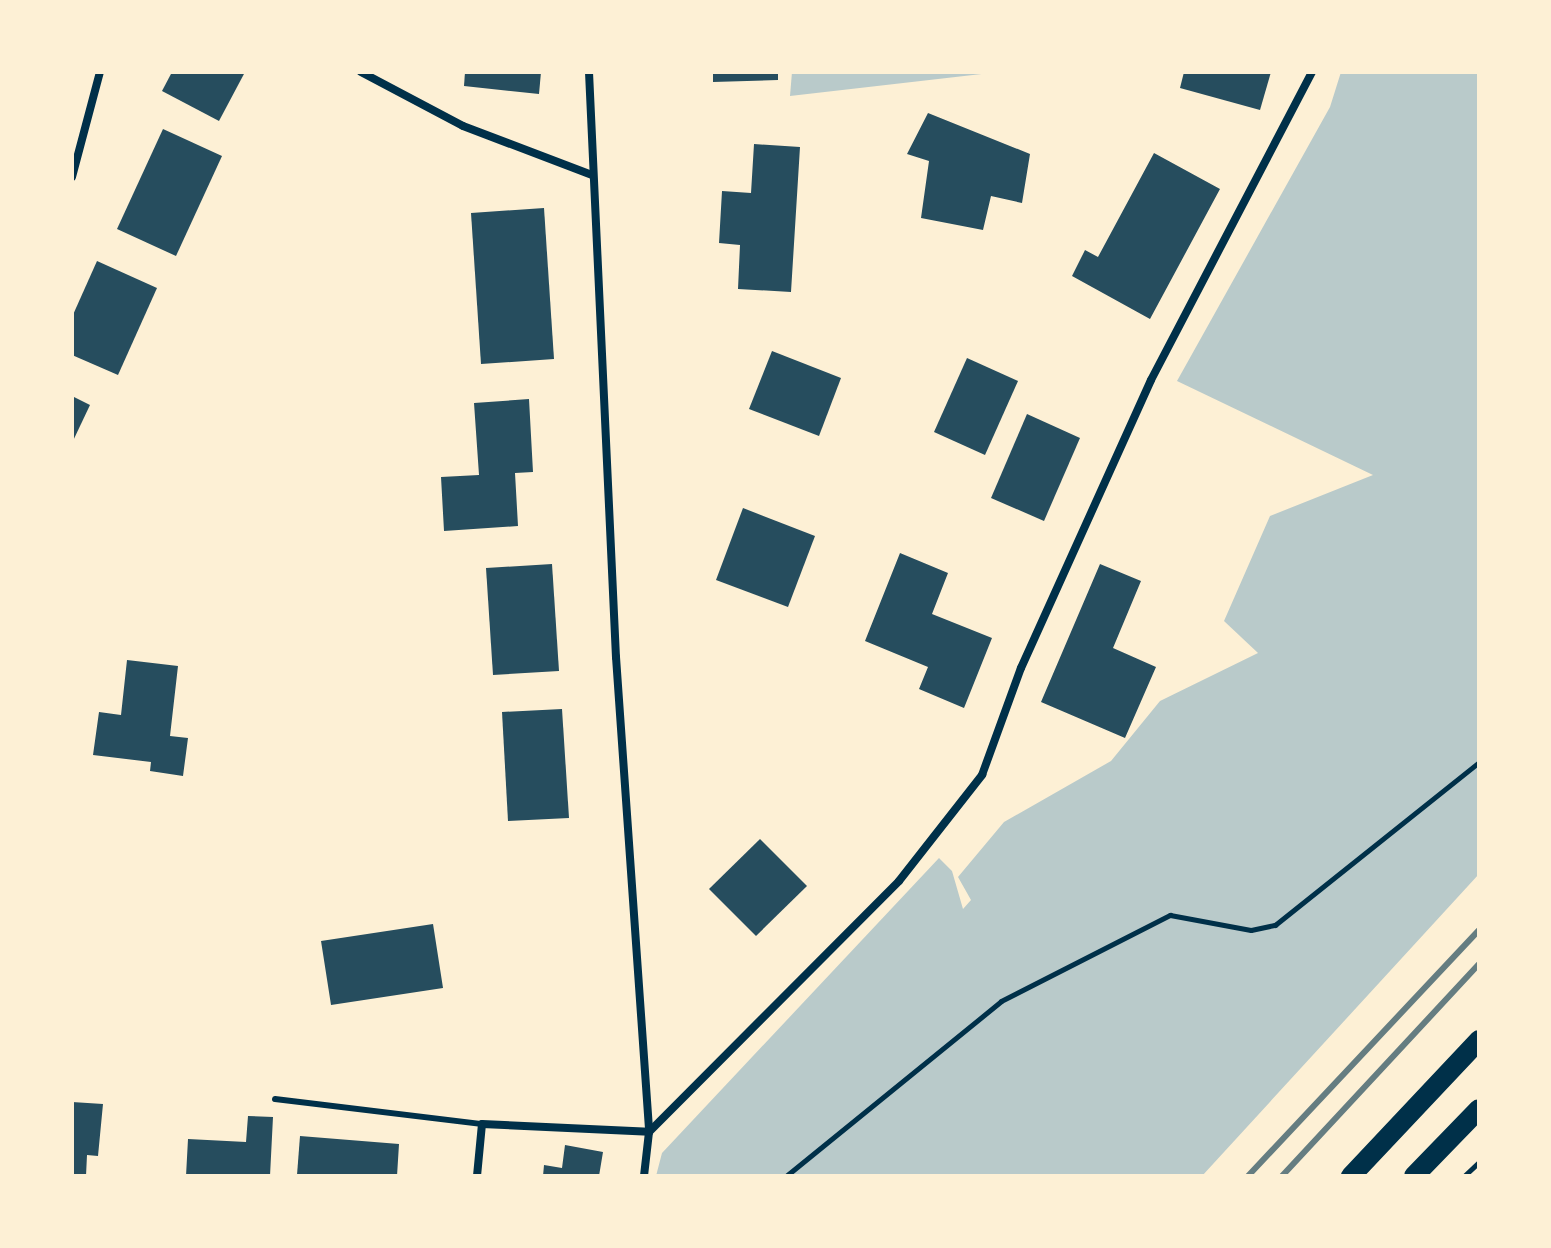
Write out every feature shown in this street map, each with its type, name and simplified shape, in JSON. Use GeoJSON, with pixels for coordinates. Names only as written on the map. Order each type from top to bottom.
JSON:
{"type":"FeatureCollection","features":[{"type":"Feature","properties":{"kind":"main road"},"geometry":{"type":"LineString","coordinates":[[1351,1176],[1479,1040]]}},
{"type":"Feature","properties":{"kind":"main road"},"geometry":{"type":"LineString","coordinates":[[1414,1176],[1479,1109]]}},
{"type":"Feature","properties":{"kind":"street"},"geometry":{"type":"LineString","coordinates":[[72,177],[100,72]]}},
{"type":"Feature","properties":{"kind":"street"},"geometry":{"type":"LineString","coordinates":[[361,72],[463,126],[592,175]]}},
{"type":"Feature","properties":{"kind":"street"},"geometry":{"type":"LineString","coordinates":[[589,72],[592,175],[649,1132],[644,1176]]}},
{"type":"Feature","properties":{"kind":"street"},"geometry":{"type":"LineString","coordinates":[[477,1176],[482,1124],[649,1132],[899,881],[982,775],[1021,668],[1151,380],[1312,72]]}},
{"type":"Feature","properties":{"kind":"lane"},"geometry":{"type":"LineString","coordinates":[[275,1099],[482,1124]]}},
{"type":"Feature","properties":{"kind":"path"},"geometry":{"type":"LineString","coordinates":[[786,1176],[1001,1001],[1170,915],[1251,930],[1275,925],[1479,762]]}},
{"type":"Feature","properties":{"kind":"path"},"geometry":{"type":"LineString","coordinates":[[1464,1176],[1479,1162]]}},
{"type":"Feature","properties":{"kind":"shaded area"},"geometry":{"type":"Polygon","coordinates":[[[792,72],[999,72],[790,96],[792,72]]]}},
{"type":"Feature","properties":{"kind":"shaded area"},"geometry":{"type":"Polygon","coordinates":[[[1341,72],[1479,72],[1479,874],[1202,1176],[656,1176],[662,1153],[939,858],[952,871],[963,909],[971,900],[958,877],[1004,822],[1111,761],[1160,701],[1258,653],[1224,621],[1270,516],[1373,475],[1177,381],[1330,107],[1341,72]]]}},
{"type":"Feature","properties":{"kind":"building"},"geometry":{"type":"Polygon","coordinates":[[[172,72],[245,72],[219,121],[162,91],[172,72]]]}},
{"type":"Feature","properties":{"kind":"building"},"geometry":{"type":"Polygon","coordinates":[[[465,72],[541,72],[539,94],[464,86],[465,72]]]}},
{"type":"Feature","properties":{"kind":"building"},"geometry":{"type":"Polygon","coordinates":[[[713,72],[778,72],[778,80],[713,82],[713,72]]]}},
{"type":"Feature","properties":{"kind":"building"},"geometry":{"type":"Polygon","coordinates":[[[1184,72],[1271,72],[1260,110],[1180,88],[1184,72]]]}},
{"type":"Feature","properties":{"kind":"building"},"geometry":{"type":"Polygon","coordinates":[[[928,113],[1030,154],[1022,203],[991,196],[983,230],[921,218],[929,161],[907,154],[928,113]]]}},
{"type":"Feature","properties":{"kind":"building"},"geometry":{"type":"Polygon","coordinates":[[[163,129],[222,156],[176,256],[117,229],[163,129]]]}},
{"type":"Feature","properties":{"kind":"building"},"geometry":{"type":"Polygon","coordinates":[[[754,144],[800,147],[791,292],[738,289],[740,245],[719,243],[722,191],[751,193],[754,144]]]}},
{"type":"Feature","properties":{"kind":"building"},"geometry":{"type":"Polygon","coordinates":[[[1154,153],[1220,189],[1150,319],[1072,276],[1085,250],[1098,257],[1154,153]]]}},
{"type":"Feature","properties":{"kind":"building"},"geometry":{"type":"Polygon","coordinates":[[[544,208],[554,359],[481,364],[471,213],[544,208]]]}},
{"type":"Feature","properties":{"kind":"building"},"geometry":{"type":"Polygon","coordinates":[[[97,261],[157,288],[118,375],[72,355],[72,317],[97,261]]]}},
{"type":"Feature","properties":{"kind":"building"},"geometry":{"type":"Polygon","coordinates":[[[772,351],[841,378],[819,436],[749,409],[772,351]]]}},
{"type":"Feature","properties":{"kind":"building"},"geometry":{"type":"Polygon","coordinates":[[[967,358],[1018,381],[985,455],[934,432],[967,358]]]}},
{"type":"Feature","properties":{"kind":"building"},"geometry":{"type":"Polygon","coordinates":[[[72,396],[90,405],[72,443],[72,396]]]}},
{"type":"Feature","properties":{"kind":"building"},"geometry":{"type":"Polygon","coordinates":[[[529,399],[533,472],[515,473],[518,526],[444,531],[441,477],[479,475],[474,403],[529,399]]]}},
{"type":"Feature","properties":{"kind":"building"},"geometry":{"type":"Polygon","coordinates":[[[1027,414],[1080,438],[1044,521],[991,498],[1027,414]]]}},
{"type":"Feature","properties":{"kind":"building"},"geometry":{"type":"Polygon","coordinates":[[[743,508],[815,536],[788,607],[716,580],[743,508]]]}},
{"type":"Feature","properties":{"kind":"building"},"geometry":{"type":"Polygon","coordinates":[[[900,553],[948,573],[932,614],[992,638],[964,708],[919,689],[928,667],[865,641],[900,553]]]}},
{"type":"Feature","properties":{"kind":"building"},"geometry":{"type":"Polygon","coordinates":[[[552,564],[559,671],[493,675],[486,568],[552,564]]]}},
{"type":"Feature","properties":{"kind":"building"},"geometry":{"type":"Polygon","coordinates":[[[1100,564],[1141,581],[1113,648],[1156,667],[1125,738],[1041,702],[1100,564]]]}},
{"type":"Feature","properties":{"kind":"building"},"geometry":{"type":"Polygon","coordinates":[[[127,660],[178,666],[170,736],[188,738],[183,776],[150,771],[151,762],[93,755],[99,712],[121,715],[127,660]]]}},
{"type":"Feature","properties":{"kind":"building"},"geometry":{"type":"Polygon","coordinates":[[[562,709],[569,818],[508,821],[502,712],[562,709]]]}},
{"type":"Feature","properties":{"kind":"building"},"geometry":{"type":"Polygon","coordinates":[[[760,839],[807,886],[756,936],[709,889],[760,839]]]}},
{"type":"Feature","properties":{"kind":"building"},"geometry":{"type":"Polygon","coordinates":[[[433,924],[443,988],[331,1005],[321,941],[433,924]]]}},
{"type":"Feature","properties":{"kind":"building"},"geometry":{"type":"Polygon","coordinates":[[[72,1102],[103,1104],[98,1156],[87,1155],[86,1176],[72,1176],[72,1102]]]}},
{"type":"Feature","properties":{"kind":"building"},"geometry":{"type":"Polygon","coordinates":[[[248,1116],[273,1117],[270,1176],[186,1176],[188,1139],[246,1142],[248,1116]]]}},
{"type":"Feature","properties":{"kind":"building"},"geometry":{"type":"Polygon","coordinates":[[[300,1136],[399,1144],[397,1176],[297,1175],[300,1136]]]}},
{"type":"Feature","properties":{"kind":"building"},"geometry":{"type":"Polygon","coordinates":[[[565,1145],[603,1152],[599,1176],[543,1176],[544,1165],[562,1168],[565,1145]]]}},
{"type":"Feature","properties":{"kind":"railway"},"geometry":{"type":"LineString","coordinates":[[1248,1176],[1479,930]]}},
{"type":"Feature","properties":{"kind":"railway"},"geometry":{"type":"LineString","coordinates":[[1282,1176],[1479,964]]}}]}
